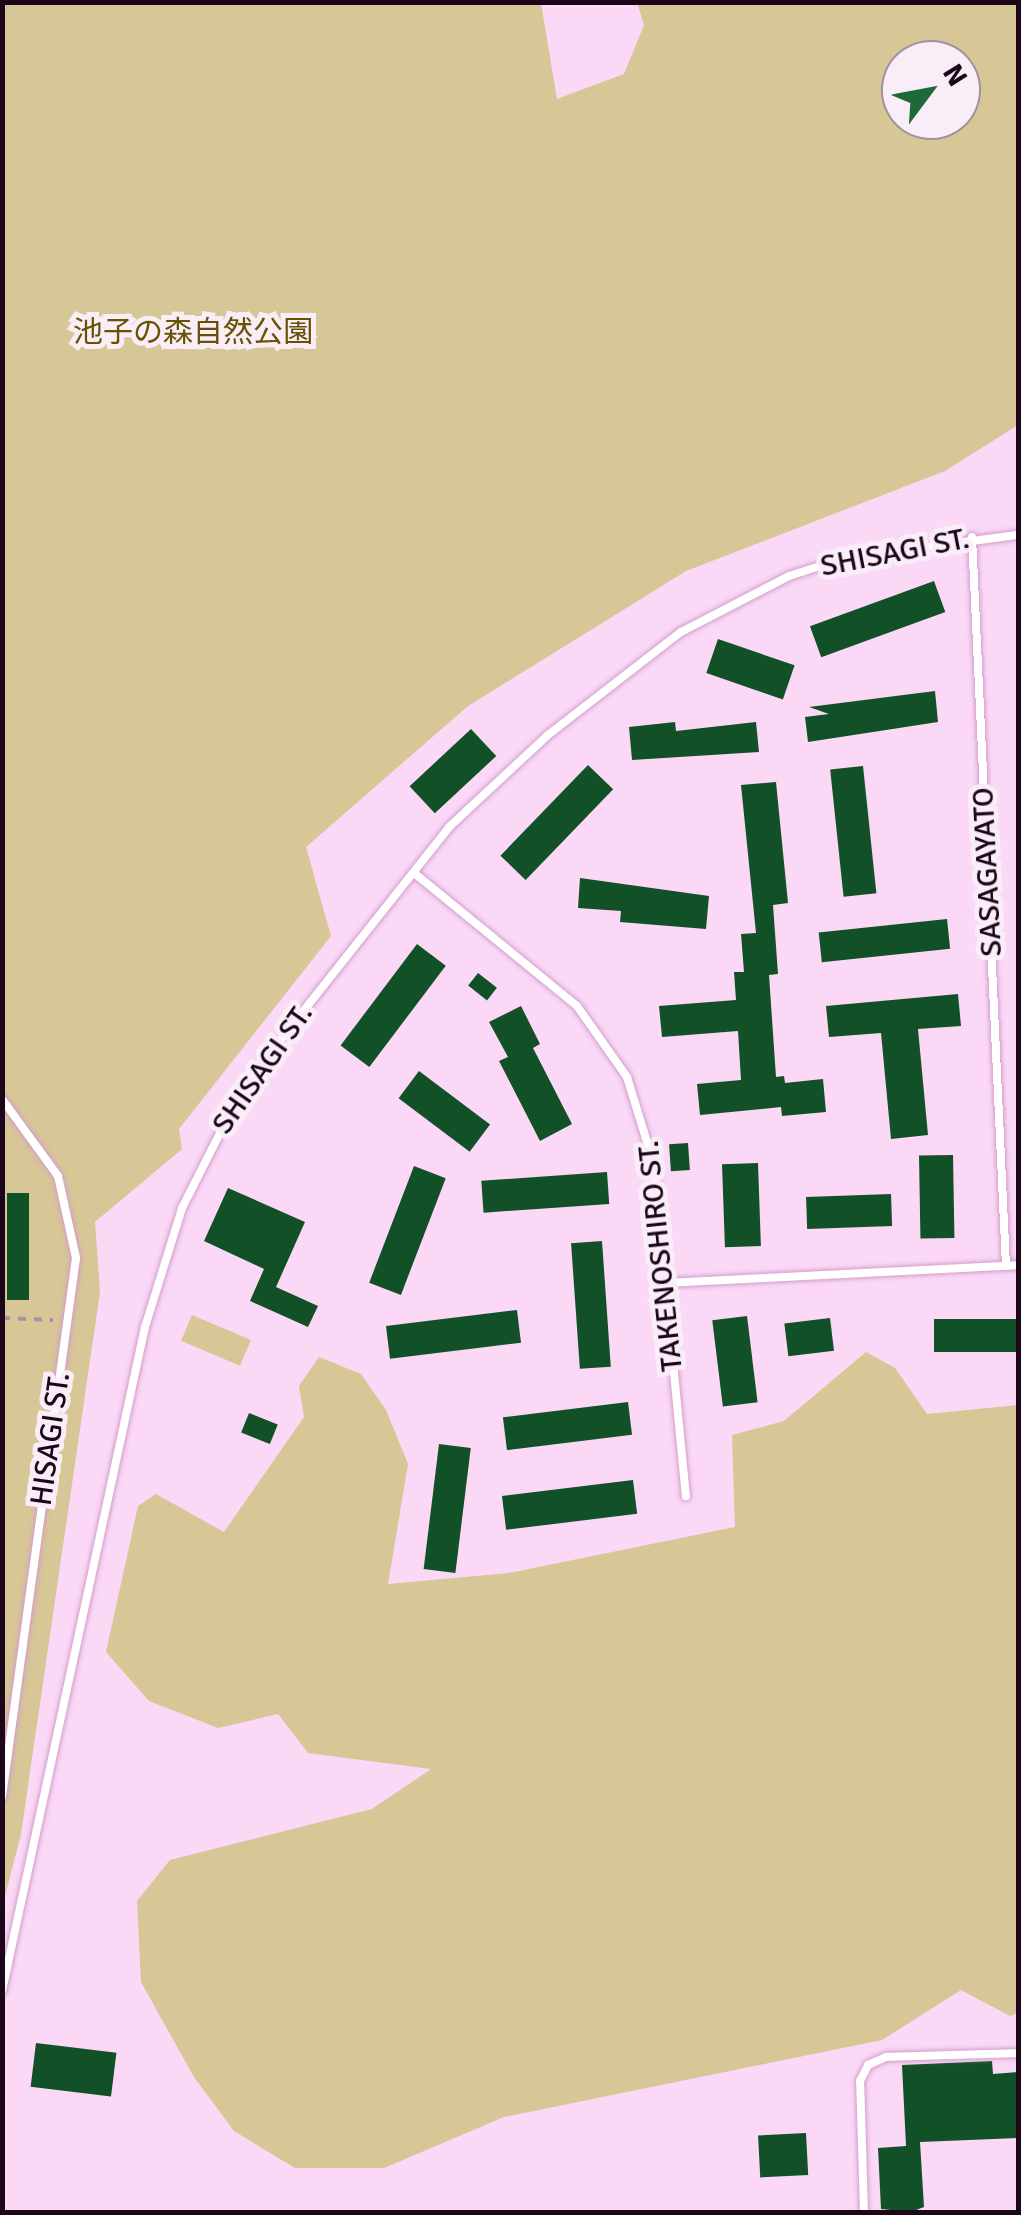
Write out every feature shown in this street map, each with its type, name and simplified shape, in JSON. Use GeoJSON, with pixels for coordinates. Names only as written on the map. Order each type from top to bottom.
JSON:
{"type":"FeatureCollection","features":[{"type":"Feature","properties":{"kind":"lane","name":"SHISAGI ST."},"geometry":{"type":"LineString","coordinates":[[2,1991],[116,1444],[170,1240],[211,1143],[244,1086],[448,827],[510,768],[626,672],[731,602],[845,558],[972,537],[1018,535]]}},
{"type":"Feature","properties":{"kind":"lane","name":"SASAGAYATO"},"geometry":{"type":"LineString","coordinates":[[972,537],[1006,1266]]}},
{"type":"Feature","properties":{"kind":"lane","name":"TAKENOSHIRO ST."},"geometry":{"type":"LineString","coordinates":[[414,873],[546,978],[604,1037],[646,1126],[686,1496]]}},
{"type":"Feature","properties":{"kind":"lane","name":"HISAGI ST."},"geometry":{"type":"LineString","coordinates":[[2,1099],[58,1176],[76,1258],[2,1797]]}},
{"type":"Feature","properties":{"kind":"lane"},"geometry":{"type":"LineString","coordinates":[[665,1283],[1018,1265]]}},
{"type":"Feature","properties":{"kind":"lane"},"geometry":{"type":"LineString","coordinates":[[864,2212],[860,2081],[868,2064],[886,2057],[1018,2053]]}},
{"type":"Feature","properties":{"kind":"path"},"geometry":{"type":"LineString","coordinates":[[2,1318],[69,1321]]}},
{"type":"Feature","properties":{"kind":"green space","name":"池子の森自然公園"},"geometry":{"type":"Polygon","coordinates":[[[3,3],[541,3],[557,99],[624,74],[644,25],[637,3],[1018,3],[1018,425],[945,471],[686,571],[468,706],[306,847],[331,936],[179,1129],[182,1149],[95,1222],[100,1292],[21,1834],[3,1904],[3,3]]]}},
{"type":"Feature","properties":{"kind":"green space"},"geometry":{"type":"Polygon","coordinates":[[[192,1315],[251,1340],[240,1366],[181,1341],[192,1315]]]}},
{"type":"Feature","properties":{"kind":"green space"},"geometry":{"type":"Polygon","coordinates":[[[866,1352],[895,1368],[927,1414],[1018,1405],[1018,2013],[1010,2016],[961,1990],[882,2040],[504,2117],[384,2168],[295,2168],[234,2131],[194,2077],[141,1982],[137,1901],[170,1860],[372,1809],[431,1769],[308,1753],[278,1714],[218,1728],[149,1701],[106,1652],[138,1506],[156,1494],[224,1532],[304,1417],[299,1386],[319,1357],[361,1374],[386,1410],[408,1464],[388,1584],[509,1573],[735,1527],[732,1435],[784,1421],[866,1352]]]}},
{"type":"Feature","properties":{"kind":"building"},"geometry":{"type":"Polygon","coordinates":[[[934,581],[945,612],[821,657],[810,626],[934,581]]]}},
{"type":"Feature","properties":{"kind":"building"},"geometry":{"type":"Polygon","coordinates":[[[718,639],[795,665],[783,699],[706,673],[718,639]]]}},
{"type":"Feature","properties":{"kind":"building"},"geometry":{"type":"Polygon","coordinates":[[[935,691],[938,722],[808,742],[805,717],[829,714],[809,707],[935,691]]]}},
{"type":"Feature","properties":{"kind":"building"},"geometry":{"type":"Polygon","coordinates":[[[675,722],[676,731],[756,722],[759,752],[632,760],[629,727],[675,722]]]}},
{"type":"Feature","properties":{"kind":"building"},"geometry":{"type":"Polygon","coordinates":[[[471,729],[496,756],[435,813],[410,786],[471,729]]]}},
{"type":"Feature","properties":{"kind":"building"},"geometry":{"type":"Polygon","coordinates":[[[588,765],[613,789],[526,880],[500,856],[588,765]]]}},
{"type":"Feature","properties":{"kind":"building"},"geometry":{"type":"Polygon","coordinates":[[[863,766],[876,893],[844,897],[830,769],[863,766]]]}},
{"type":"Feature","properties":{"kind":"building"},"geometry":{"type":"Polygon","coordinates":[[[776,782],[788,903],[773,905],[778,974],[769,975],[776,1077],[784,1076],[785,1083],[823,1079],[826,1112],[782,1116],[781,1107],[700,1115],[697,1084],[741,1080],[738,1031],[662,1037],[659,1006],[736,1000],[734,972],[744,972],[741,934],[756,933],[741,785],[776,782]]]}},
{"type":"Feature","properties":{"kind":"building"},"geometry":{"type":"Polygon","coordinates":[[[580,878],[709,896],[706,929],[620,922],[621,911],[578,908],[580,878]]]}},
{"type":"Feature","properties":{"kind":"building"},"geometry":{"type":"Polygon","coordinates":[[[947,919],[950,949],[822,962],[819,932],[947,919]]]}},
{"type":"Feature","properties":{"kind":"building"},"geometry":{"type":"Polygon","coordinates":[[[417,944],[446,966],[369,1067],[341,1045],[417,944]]]}},
{"type":"Feature","properties":{"kind":"building"},"geometry":{"type":"Polygon","coordinates":[[[478,973],[497,988],[487,1000],[468,986],[478,973]]]}},
{"type":"Feature","properties":{"kind":"building"},"geometry":{"type":"Polygon","coordinates":[[[958,994],[961,1026],[918,1029],[928,1135],[891,1139],[881,1033],[829,1037],[826,1006],[958,994]]]}},
{"type":"Feature","properties":{"kind":"building"},"geometry":{"type":"Polygon","coordinates":[[[521,1006],[540,1044],[533,1048],[572,1124],[540,1141],[499,1061],[508,1057],[489,1022],[521,1006]]]}},
{"type":"Feature","properties":{"kind":"building"},"geometry":{"type":"Polygon","coordinates":[[[419,1071],[490,1125],[470,1152],[399,1098],[419,1071]]]}},
{"type":"Feature","properties":{"kind":"building"},"geometry":{"type":"Polygon","coordinates":[[[688,1143],[690,1170],[671,1171],[669,1144],[688,1143]]]}},
{"type":"Feature","properties":{"kind":"building"},"geometry":{"type":"Polygon","coordinates":[[[953,1155],[954,1238],[920,1239],[919,1156],[953,1155]]]}},
{"type":"Feature","properties":{"kind":"building"},"geometry":{"type":"Polygon","coordinates":[[[758,1163],[761,1246],[725,1247],[722,1164],[758,1163]]]}},
{"type":"Feature","properties":{"kind":"building"},"geometry":{"type":"Polygon","coordinates":[[[414,1166],[446,1178],[401,1295],[369,1283],[414,1166]]]}},
{"type":"Feature","properties":{"kind":"building"},"geometry":{"type":"Polygon","coordinates":[[[607,1172],[609,1204],[484,1213],[481,1181],[607,1172]]]}},
{"type":"Feature","properties":{"kind":"building"},"geometry":{"type":"Polygon","coordinates":[[[228,1188],[305,1222],[276,1287],[318,1306],[308,1327],[250,1301],[264,1269],[204,1241],[228,1188]]]}},
{"type":"Feature","properties":{"kind":"building"},"geometry":{"type":"Polygon","coordinates":[[[7,1193],[29,1193],[29,1300],[7,1300],[7,1193]]]}},
{"type":"Feature","properties":{"kind":"building"},"geometry":{"type":"Polygon","coordinates":[[[891,1194],[892,1226],[807,1229],[806,1197],[891,1194]]]}},
{"type":"Feature","properties":{"kind":"building"},"geometry":{"type":"Polygon","coordinates":[[[602,1241],[611,1367],[580,1369],[571,1243],[602,1241]]]}},
{"type":"Feature","properties":{"kind":"building"},"geometry":{"type":"Polygon","coordinates":[[[517,1310],[521,1343],[390,1359],[386,1326],[517,1310]]]}},
{"type":"Feature","properties":{"kind":"building"},"geometry":{"type":"Polygon","coordinates":[[[747,1316],[758,1402],[723,1407],[712,1320],[747,1316]]]}},
{"type":"Feature","properties":{"kind":"building"},"geometry":{"type":"Polygon","coordinates":[[[830,1318],[834,1351],[788,1356],[784,1324],[830,1318]]]}},
{"type":"Feature","properties":{"kind":"building"},"geometry":{"type":"Polygon","coordinates":[[[934,1319],[1018,1319],[1018,1352],[934,1352],[934,1319]]]}},
{"type":"Feature","properties":{"kind":"building"},"geometry":{"type":"Polygon","coordinates":[[[628,1402],[632,1435],[507,1450],[503,1417],[628,1402]]]}},
{"type":"Feature","properties":{"kind":"building"},"geometry":{"type":"Polygon","coordinates":[[[249,1413],[278,1425],[270,1444],[241,1432],[249,1413]]]}},
{"type":"Feature","properties":{"kind":"building"},"geometry":{"type":"Polygon","coordinates":[[[439,1444],[471,1448],[455,1573],[424,1569],[439,1444]]]}},
{"type":"Feature","properties":{"kind":"building"},"geometry":{"type":"Polygon","coordinates":[[[633,1480],[637,1514],[506,1530],[502,1496],[633,1480]]]}},
{"type":"Feature","properties":{"kind":"building"},"geometry":{"type":"Polygon","coordinates":[[[36,2043],[116,2053],[111,2097],[31,2087],[36,2043]]]}},
{"type":"Feature","properties":{"kind":"building"},"geometry":{"type":"Polygon","coordinates":[[[992,2061],[993,2074],[1018,2072],[1018,2138],[920,2142],[924,2207],[911,2212],[881,2209],[878,2148],[906,2146],[902,2065],[992,2061]]]}},
{"type":"Feature","properties":{"kind":"building"},"geometry":{"type":"Polygon","coordinates":[[[806,2133],[808,2175],[760,2177],[758,2136],[806,2133]]]}}]}
